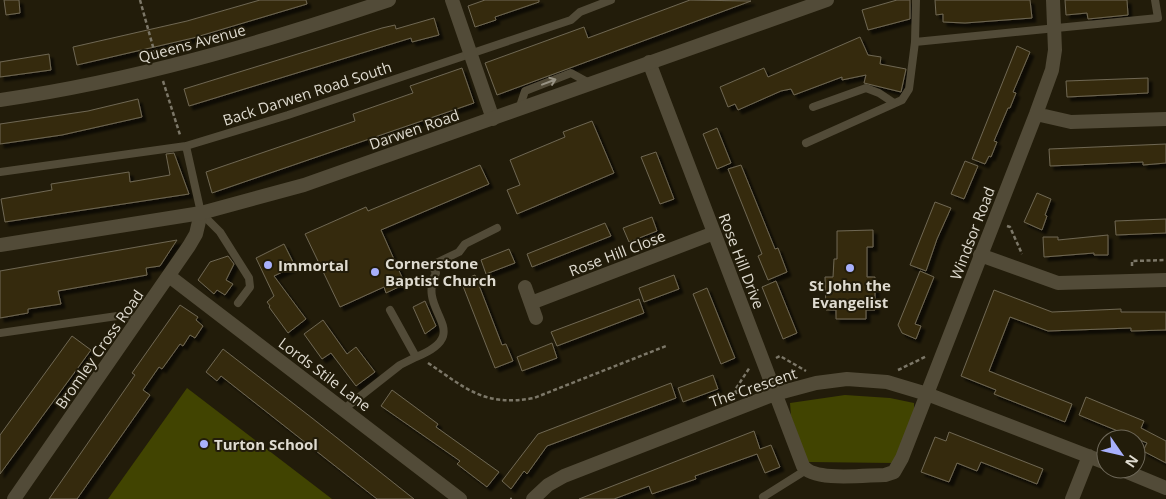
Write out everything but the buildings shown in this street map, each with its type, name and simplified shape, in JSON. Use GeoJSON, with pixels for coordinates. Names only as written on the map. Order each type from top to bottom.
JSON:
{"type":"FeatureCollection","features":[{"type":"Feature","properties":{"kind":"street","name":"Queens Avenue"},"geometry":{"type":"LineString","coordinates":[[0,100],[106,83],[279,37],[389,0]]}},
{"type":"Feature","properties":{"kind":"street"},"geometry":{"type":"LineString","coordinates":[[452,0],[493,119]]}},
{"type":"Feature","properties":{"kind":"street","name":"Darwen Road"},"geometry":{"type":"LineString","coordinates":[[0,245],[201,213],[304,185],[518,111],[803,4],[827,0]]}},
{"type":"Feature","properties":{"kind":"street","name":"Windsor Road"},"geometry":{"type":"LineString","coordinates":[[806,470],[822,476],[885,475],[894,472],[902,458],[1052,70],[1055,50],[1053,0]]}},
{"type":"Feature","properties":{"kind":"street","name":"Rose Hill Drive"},"geometry":{"type":"LineString","coordinates":[[649,62],[775,394],[806,470]]}},
{"type":"Feature","properties":{"kind":"street"},"geometry":{"type":"LineString","coordinates":[[1036,114],[1071,122],[1166,119]]}},
{"type":"Feature","properties":{"kind":"street","name":"Bromley Cross Road"},"geometry":{"type":"LineString","coordinates":[[14,499],[169,276],[196,234],[201,213]]}},
{"type":"Feature","properties":{"kind":"street","name":"Rose Hill Close"},"geometry":{"type":"LineString","coordinates":[[531,303],[714,233]]}},
{"type":"Feature","properties":{"kind":"street"},"geometry":{"type":"LineString","coordinates":[[980,255],[1058,283],[1166,280]]}},
{"type":"Feature","properties":{"kind":"street","name":"Lords Stile Lane"},"geometry":{"type":"LineString","coordinates":[[169,276],[460,499]]}},
{"type":"Feature","properties":{"kind":"street"},"geometry":{"type":"LineString","coordinates":[[525,287],[536,318]]}},
{"type":"Feature","properties":{"kind":"street","name":"The Crescent"},"geometry":{"type":"LineString","coordinates":[[533,499],[548,485],[564,476],[775,394],[816,383],[847,379],[892,384],[927,394],[1096,459]]}},
{"type":"Feature","properties":{"kind":"street"},"geometry":{"type":"LineString","coordinates":[[1072,499],[1088,456]]}},
{"type":"Feature","properties":{"kind":"street"},"geometry":{"type":"LineString","coordinates":[[1144,479],[1166,488]]}},
{"type":"Feature","properties":{"kind":"lane","name":"Back Darwen Road South"},"geometry":{"type":"LineString","coordinates":[[0,172],[186,146],[288,115],[571,20],[580,12],[611,0]]}},
{"type":"Feature","properties":{"kind":"lane"},"geometry":{"type":"LineString","coordinates":[[806,143],[902,100],[909,89],[915,42],[916,0]]}},
{"type":"Feature","properties":{"kind":"lane"},"geometry":{"type":"LineString","coordinates":[[915,42],[1158,18],[1155,0]]}},
{"type":"Feature","properties":{"kind":"lane"},"geometry":{"type":"LineString","coordinates":[[813,107],[866,88],[879,93],[894,103]]}},
{"type":"Feature","properties":{"kind":"lane"},"geometry":{"type":"LineString","coordinates":[[186,146],[201,213],[220,232],[249,278],[250,287],[238,303]]}},
{"type":"Feature","properties":{"kind":"lane"},"geometry":{"type":"LineString","coordinates":[[344,409],[400,365],[436,348],[444,335],[444,328],[431,296],[430,288],[436,273],[432,265],[459,252],[465,244],[497,228]]}},
{"type":"Feature","properties":{"kind":"lane"},"geometry":{"type":"LineString","coordinates":[[390,310],[417,357]]}},
{"type":"Feature","properties":{"kind":"lane"},"geometry":{"type":"LineString","coordinates":[[0,333],[124,315],[140,319]]}},
{"type":"Feature","properties":{"kind":"lane"},"geometry":{"type":"LineString","coordinates":[[763,497],[806,470]]}},
{"type":"Feature","properties":{"kind":"path"},"geometry":{"type":"LineString","coordinates":[[994,221],[1010,227],[1022,254],[1016,269]]}},
{"type":"Feature","properties":{"kind":"path"},"geometry":{"type":"LineString","coordinates":[[417,357],[466,388],[501,402],[534,398],[666,346]]}},
{"type":"Feature","properties":{"kind":"path"},"geometry":{"type":"LineString","coordinates":[[892,384],[897,370],[926,355],[940,361]]}},
{"type":"Feature","properties":{"kind":"shaded area","name":"Turton School"},"geometry":{"type":"Polygon","coordinates":[[[187,388],[332,499],[108,499],[187,388]]]}},
{"type":"Feature","properties":{"kind":"shaded area"},"geometry":{"type":"Polygon","coordinates":[[[845,395],[890,398],[914,403],[914,412],[894,463],[808,462],[791,416],[790,403],[845,395]]]}},
{"type":"Feature","properties":{"kind":"place","name":"Immortal"},"geometry":{"type":"Point","coordinates":[268,265]}},
{"type":"Feature","properties":{"kind":"place","name":"St John the Evangelist"},"geometry":{"type":"Point","coordinates":[850,268]}},
{"type":"Feature","properties":{"kind":"place","name":"Cornerstone Baptist Church"},"geometry":{"type":"Point","coordinates":[375,272]}},
{"type":"Feature","properties":{"kind":"place","name":"Turton School"},"geometry":{"type":"Point","coordinates":[204,444]}}]}
